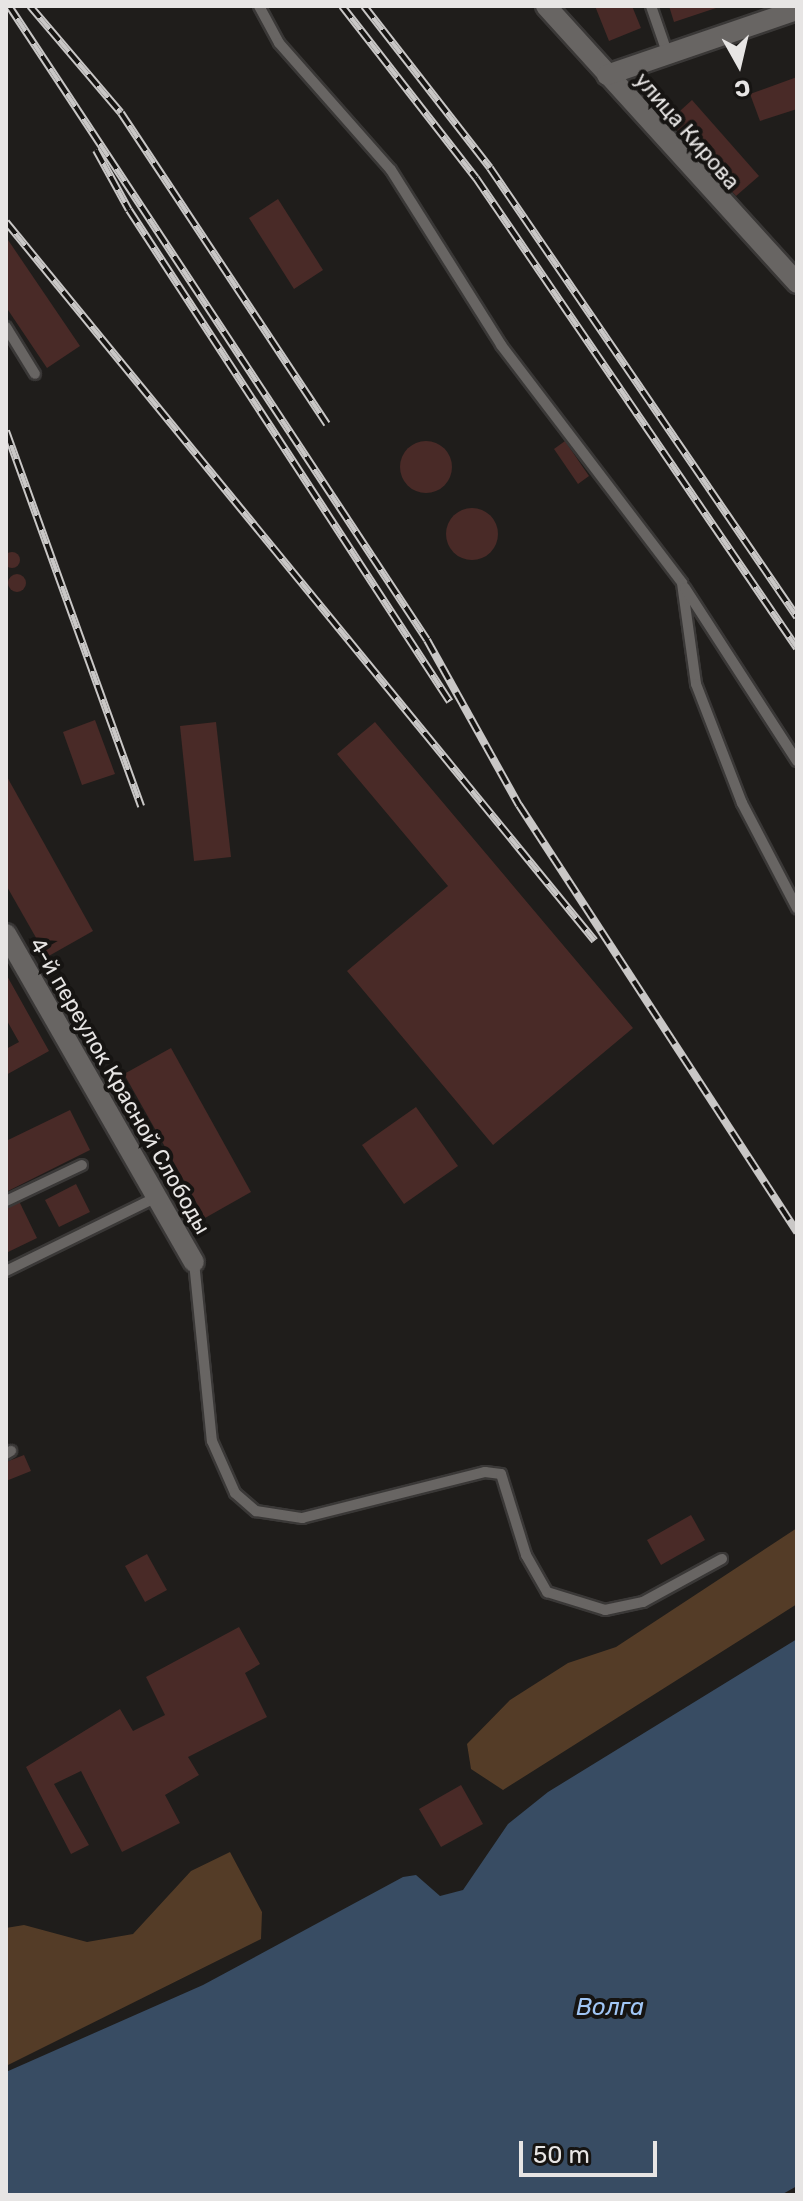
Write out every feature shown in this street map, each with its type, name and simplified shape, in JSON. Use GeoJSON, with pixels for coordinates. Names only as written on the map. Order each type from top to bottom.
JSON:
{"type":"FeatureCollection","features":[{"type":"Feature","properties":{"kind":"street","name":"улица Кирова"},"geometry":{"type":"LineString","coordinates":[[546,6],[797,283]]}},
{"type":"Feature","properties":{"kind":"street"},"geometry":{"type":"LineString","coordinates":[[607,75],[797,10]]}},
{"type":"Feature","properties":{"kind":"street","name":"4-й переулок Красной Слободы"},"geometry":{"type":"LineString","coordinates":[[6,934],[153,1199],[194,1262]]}},
{"type":"Feature","properties":{"kind":"lane"},"geometry":{"type":"LineString","coordinates":[[259,6],[279,43],[391,170],[501,345],[682,583],[797,761]]}},
{"type":"Feature","properties":{"kind":"lane"},"geometry":{"type":"LineString","coordinates":[[651,6],[668,55]]}},
{"type":"Feature","properties":{"kind":"lane"},"geometry":{"type":"LineString","coordinates":[[6,327],[35,374]]}},
{"type":"Feature","properties":{"kind":"lane"},"geometry":{"type":"LineString","coordinates":[[682,583],[696,684],[742,803],[797,908]]}},
{"type":"Feature","properties":{"kind":"lane"},"geometry":{"type":"LineString","coordinates":[[6,1201],[82,1165]]}},
{"type":"Feature","properties":{"kind":"lane"},"geometry":{"type":"LineString","coordinates":[[6,1271],[153,1199]]}},
{"type":"Feature","properties":{"kind":"lane"},"geometry":{"type":"LineString","coordinates":[[194,1262],[212,1441],[235,1493],[256,1511],[302,1518],[485,1472],[501,1474],[526,1555],[547,1592],[605,1610],[643,1602],[722,1559]]}},
{"type":"Feature","properties":{"kind":"shaded area"},"geometry":{"type":"Polygon","coordinates":[[[797,1528],[797,1604],[503,1790],[471,1769],[467,1744],[510,1700],[568,1663],[616,1647],[797,1528]]]}},
{"type":"Feature","properties":{"kind":"shaded area"},"geometry":{"type":"Polygon","coordinates":[[[230,1852],[262,1912],[261,1939],[6,2066],[6,1928],[24,1925],[87,1942],[133,1934],[191,1871],[230,1852]]]}},
{"type":"Feature","properties":{"kind":"water","name":"Волга"},"geometry":{"type":"Polygon","coordinates":[[[797,1639],[797,2186],[781,2195],[6,2195],[6,2072],[203,1985],[403,1877],[416,1875],[440,1896],[463,1890],[508,1824],[548,1792],[797,1639]]]}},
{"type":"Feature","properties":{"kind":"building"},"geometry":{"type":"Polygon","coordinates":[[[595,6],[632,6],[641,28],[609,41],[595,6]]]}},
{"type":"Feature","properties":{"kind":"building"},"geometry":{"type":"Polygon","coordinates":[[[669,6],[719,6],[719,7],[674,22],[669,6]]]}},
{"type":"Feature","properties":{"kind":"building"},"geometry":{"type":"Polygon","coordinates":[[[797,77],[797,109],[760,121],[750,94],[797,77]]]}},
{"type":"Feature","properties":{"kind":"building"},"geometry":{"type":"Polygon","coordinates":[[[692,100],[759,176],[736,196],[669,121],[692,100]]]}},
{"type":"Feature","properties":{"kind":"building"},"geometry":{"type":"Polygon","coordinates":[[[278,199],[323,270],[294,289],[249,218],[278,199]]]}},
{"type":"Feature","properties":{"kind":"building"},"geometry":{"type":"Polygon","coordinates":[[[6,237],[80,346],[47,368],[6,307],[6,237]]]}},
{"type":"Feature","properties":{"kind":"building"},"geometry":{"type":"Polygon","coordinates":[[[426,441],[444,449],[452,467],[444,485],[426,493],[408,485],[400,467],[408,449],[426,441]]]}},
{"type":"Feature","properties":{"kind":"building"},"geometry":{"type":"Polygon","coordinates":[[[565,441],[589,476],[578,484],[554,449],[565,441]]]}},
{"type":"Feature","properties":{"kind":"building"},"geometry":{"type":"Polygon","coordinates":[[[472,508],[490,516],[498,534],[490,552],[472,560],[454,552],[446,534],[454,516],[472,508]]]}},
{"type":"Feature","properties":{"kind":"building"},"geometry":{"type":"Polygon","coordinates":[[[12,552],[18,554],[18,566],[12,568],[6,566],[4,560],[6,554],[12,552]]]}},
{"type":"Feature","properties":{"kind":"building"},"geometry":{"type":"Polygon","coordinates":[[[13,574],[21,574],[26,583],[24,590],[13,592],[8,587],[8,579],[13,574]]]}},
{"type":"Feature","properties":{"kind":"building"},"geometry":{"type":"Polygon","coordinates":[[[95,720],[115,774],[82,785],[63,732],[95,720]]]}},
{"type":"Feature","properties":{"kind":"building"},"geometry":{"type":"Polygon","coordinates":[[[216,722],[231,857],[194,861],[180,726],[216,722]]]}},
{"type":"Feature","properties":{"kind":"building"},"geometry":{"type":"Polygon","coordinates":[[[375,722],[633,1028],[493,1145],[347,971],[448,886],[337,754],[375,722]]]}},
{"type":"Feature","properties":{"kind":"building"},"geometry":{"type":"Polygon","coordinates":[[[6,775],[93,931],[47,957],[6,885],[6,775]]]}},
{"type":"Feature","properties":{"kind":"building"},"geometry":{"type":"Polygon","coordinates":[[[6,974],[49,1051],[6,1075],[6,1049],[19,1042],[6,1019],[6,974]]]}},
{"type":"Feature","properties":{"kind":"building"},"geometry":{"type":"Polygon","coordinates":[[[171,1048],[251,1192],[205,1218],[124,1074],[171,1048]]]}},
{"type":"Feature","properties":{"kind":"building"},"geometry":{"type":"Polygon","coordinates":[[[416,1107],[458,1166],[404,1204],[362,1145],[416,1107]]]}},
{"type":"Feature","properties":{"kind":"building"},"geometry":{"type":"Polygon","coordinates":[[[70,1110],[90,1150],[6,1192],[6,1141],[70,1110]]]}},
{"type":"Feature","properties":{"kind":"building"},"geometry":{"type":"Polygon","coordinates":[[[76,1184],[90,1212],[59,1227],[45,1200],[76,1184]]]}},
{"type":"Feature","properties":{"kind":"building"},"geometry":{"type":"Polygon","coordinates":[[[19,1201],[37,1238],[6,1253],[6,1208],[19,1201]]]}},
{"type":"Feature","properties":{"kind":"building"},"geometry":{"type":"Polygon","coordinates":[[[24,1455],[31,1471],[6,1481],[6,1462],[24,1455]]]}},
{"type":"Feature","properties":{"kind":"building"},"geometry":{"type":"Polygon","coordinates":[[[691,1515],[705,1540],[661,1565],[647,1540],[691,1515]]]}},
{"type":"Feature","properties":{"kind":"building"},"geometry":{"type":"Polygon","coordinates":[[[147,1554],[167,1590],[145,1602],[125,1566],[147,1554]]]}},
{"type":"Feature","properties":{"kind":"building"},"geometry":{"type":"Polygon","coordinates":[[[239,1627],[260,1664],[245,1673],[267,1717],[188,1757],[199,1775],[165,1795],[180,1823],[122,1852],[81,1771],[54,1784],[89,1845],[71,1854],[26,1767],[120,1709],[133,1731],[165,1715],[146,1677],[239,1627]]]}},
{"type":"Feature","properties":{"kind":"building"},"geometry":{"type":"Polygon","coordinates":[[[461,1785],[483,1824],[441,1847],[419,1809],[461,1785]]]}},
{"type":"Feature","properties":{"kind":"railway"},"geometry":{"type":"LineString","coordinates":[[9,6],[427,640],[519,805],[797,1232]]}},
{"type":"Feature","properties":{"kind":"railway"},"geometry":{"type":"LineString","coordinates":[[30,6],[121,113],[327,424]]}},
{"type":"Feature","properties":{"kind":"railway"},"geometry":{"type":"LineString","coordinates":[[342,6],[476,178],[797,648]]}},
{"type":"Feature","properties":{"kind":"railway"},"geometry":{"type":"LineString","coordinates":[[364,6],[490,168],[797,617]]}},
{"type":"Feature","properties":{"kind":"railway"},"geometry":{"type":"LineString","coordinates":[[96,150],[129,210],[450,702]]}},
{"type":"Feature","properties":{"kind":"railway"},"geometry":{"type":"LineString","coordinates":[[6,222],[595,941]]}},
{"type":"Feature","properties":{"kind":"railway"},"geometry":{"type":"LineString","coordinates":[[6,431],[141,806]]}}]}
